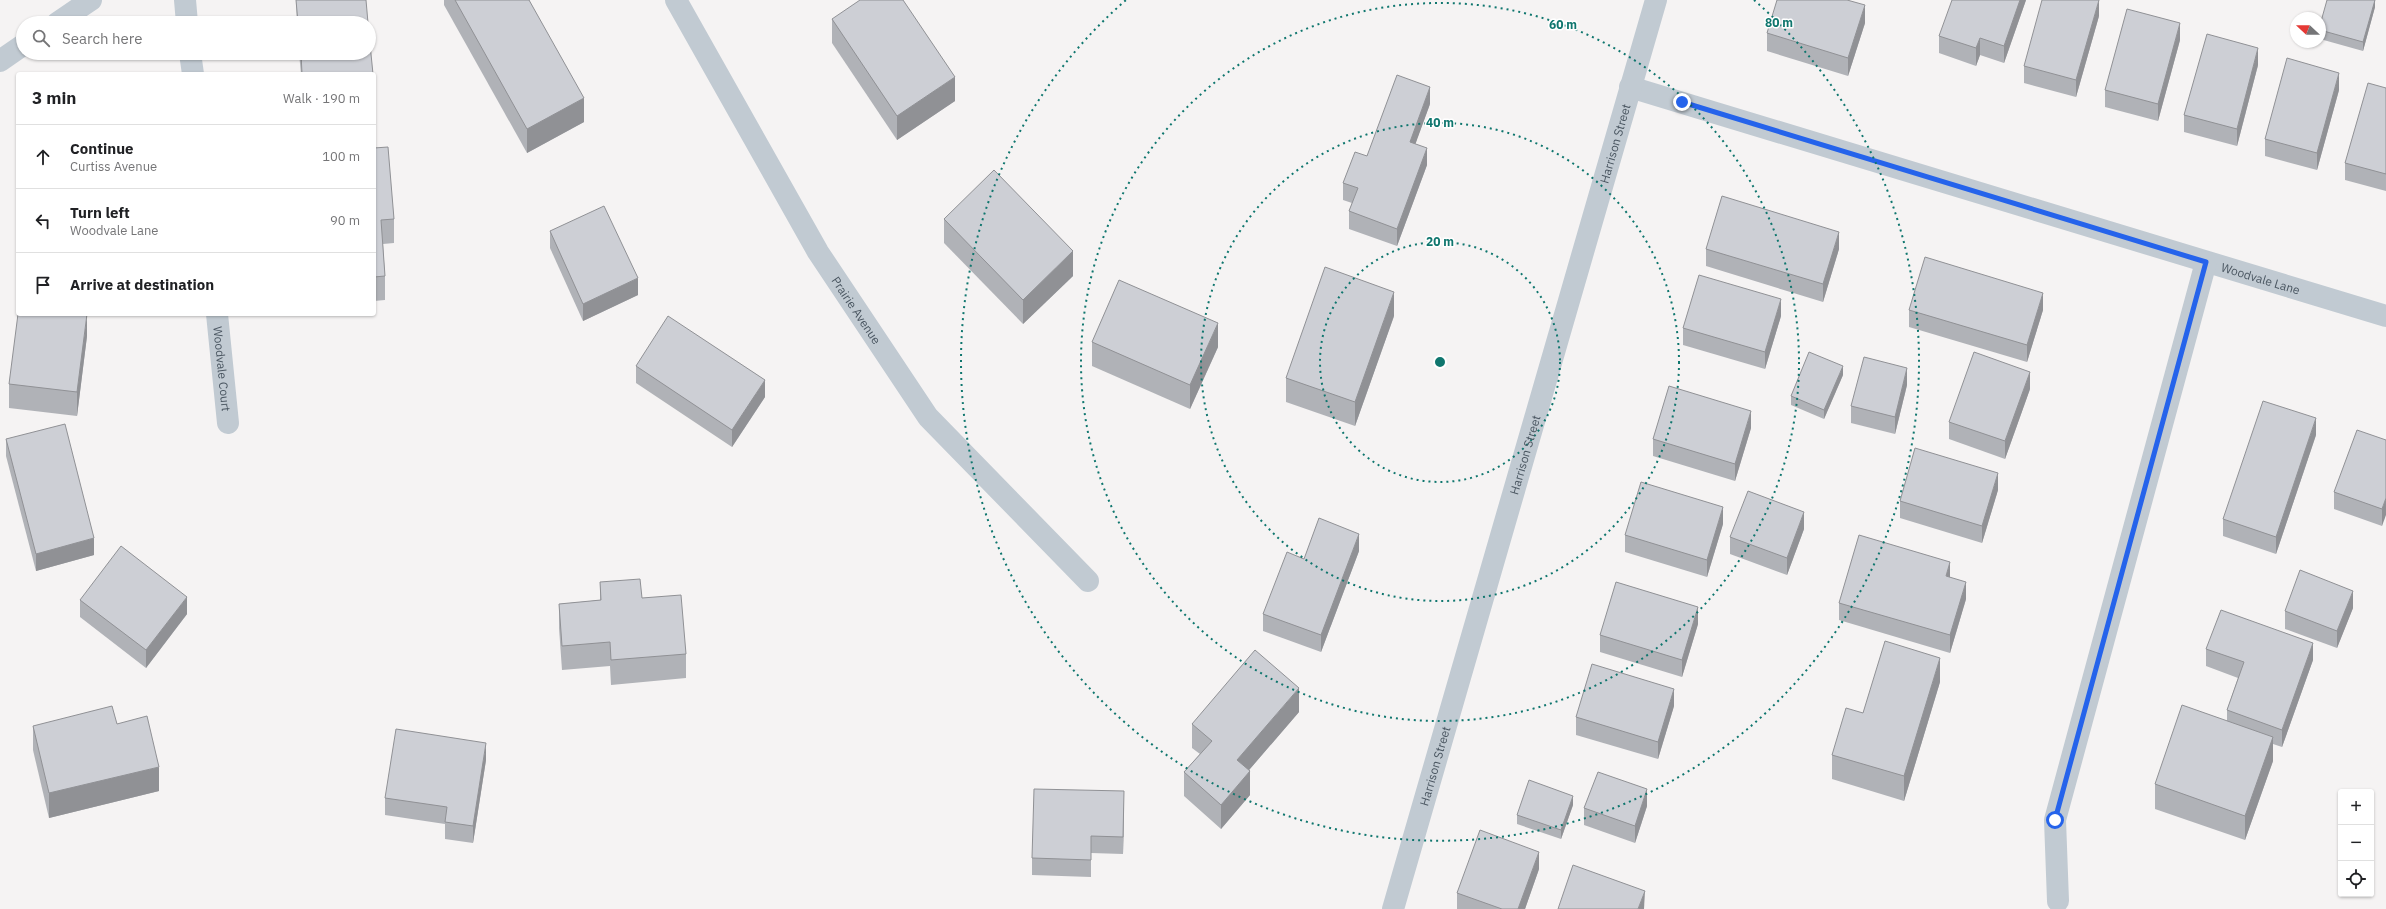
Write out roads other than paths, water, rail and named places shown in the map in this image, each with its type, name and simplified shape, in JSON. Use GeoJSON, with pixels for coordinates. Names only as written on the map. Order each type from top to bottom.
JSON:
{"type":"FeatureCollection","features":[{"type":"Feature","properties":{"kind":"street"},"geometry":{"type":"LineString","coordinates":[[67,16],[91,0]]}},
{"type":"Feature","properties":{"kind":"street"},"geometry":{"type":"LineString","coordinates":[[185,0],[186,16]]}},
{"type":"Feature","properties":{"kind":"street","name":"Prairie Avenue"},"geometry":{"type":"LineString","coordinates":[[676,0],[818,252],[928,417],[1088,581]]}},
{"type":"Feature","properties":{"kind":"street","name":"Harrison Street"},"geometry":{"type":"LineString","coordinates":[[1393,909],[1656,0]]}},
{"type":"Feature","properties":{"kind":"street"},"geometry":{"type":"LineString","coordinates":[[0,61],[16,51]]}},
{"type":"Feature","properties":{"kind":"street"},"geometry":{"type":"LineString","coordinates":[[191,60],[193,72]]}},
{"type":"Feature","properties":{"kind":"street","name":"Woodvale Lane"},"geometry":{"type":"LineString","coordinates":[[1630,87],[2386,316]]}},
{"type":"Feature","properties":{"kind":"street"},"geometry":{"type":"LineString","coordinates":[[2058,901],[2055,820],[2206,262]]}},
{"type":"Feature","properties":{"kind":"street","name":"Woodvale Court"},"geometry":{"type":"LineString","coordinates":[[217,316],[228,423]]}}]}
